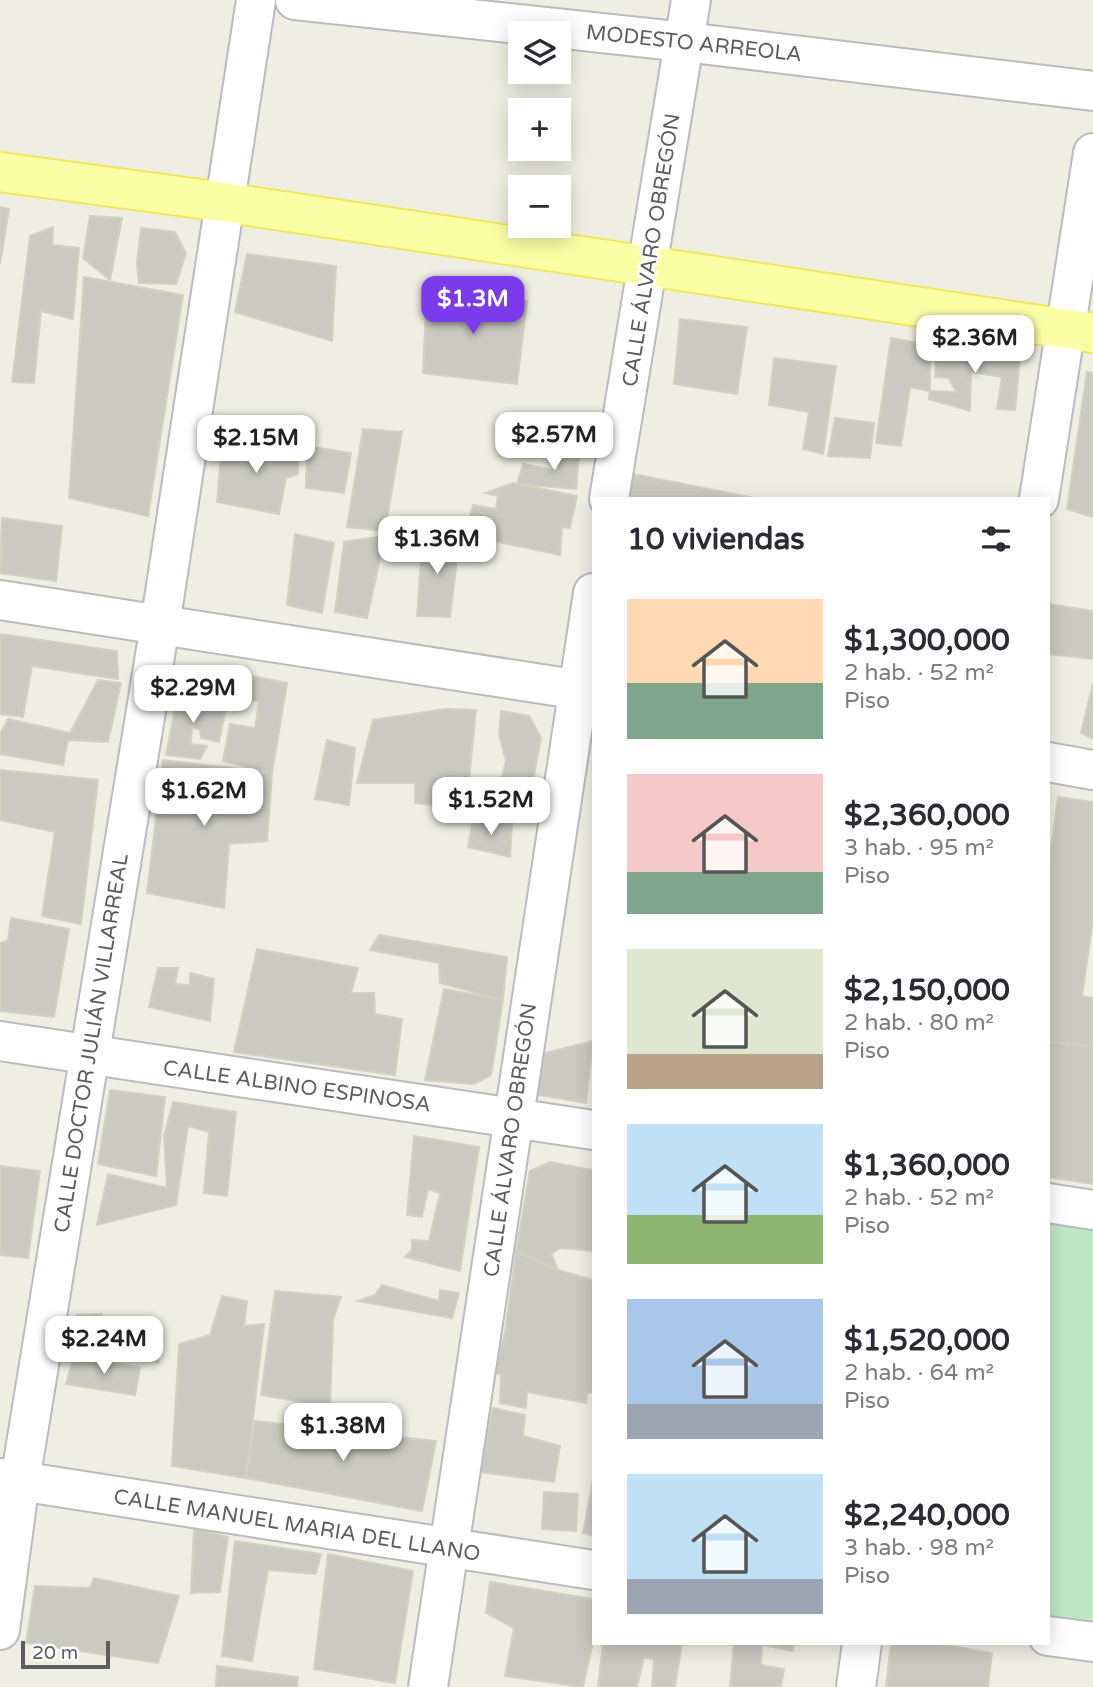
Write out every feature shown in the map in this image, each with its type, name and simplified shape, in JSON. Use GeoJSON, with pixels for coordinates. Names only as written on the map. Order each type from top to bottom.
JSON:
{"type":"FeatureCollection","features":[{"type":"Feature","properties":{"kind":"main road"},"geometry":{"type":"LineString","coordinates":[[0,172],[223,202],[649,268],[1080,330]]}},
{"type":"Feature","properties":{"kind":"street","name":"CALLE DOCTOR JULIÁN VILLARREAL"},"geometry":{"type":"LineString","coordinates":[[0,1630],[10,1480],[90,1056],[160,625],[256,0]]}},
{"type":"Feature","properties":{"kind":"street","name":"MODESTO ARREOLA"},"geometry":{"type":"LineString","coordinates":[[295,0],[685,42],[1093,91]]}},
{"type":"Feature","properties":{"kind":"street","name":"CALLE ÁLVARO OBREGÓN"},"geometry":{"type":"LineString","coordinates":[[610,497],[691,0]]}},
{"type":"Feature","properties":{"kind":"street"},"geometry":{"type":"LineString","coordinates":[[1039,497],[1080,330],[1093,153]]}},
{"type":"Feature","properties":{"kind":"street"},"geometry":{"type":"LineString","coordinates":[[0,600],[585,691]]}},
{"type":"Feature","properties":{"kind":"street","name":"CALLE ÁLVARO OBREGÓN"},"geometry":{"type":"LineString","coordinates":[[428,1687],[513,1117],[585,691],[592,605]]}},
{"type":"Feature","properties":{"kind":"street"},"geometry":{"type":"LineString","coordinates":[[1050,762],[1093,770]]}},
{"type":"Feature","properties":{"kind":"street","name":"CALLE ALBINO ESPINOSA"},"geometry":{"type":"LineString","coordinates":[[0,1041],[592,1130]]}},
{"type":"Feature","properties":{"kind":"street"},"geometry":{"type":"LineString","coordinates":[[1050,1203],[1093,1210]]}},
{"type":"Feature","properties":{"kind":"street","name":"CALLE MANUEL MARIA DEL LLANO"},"geometry":{"type":"LineString","coordinates":[[10,1480],[592,1570]]}},
{"type":"Feature","properties":{"kind":"street"},"geometry":{"type":"LineString","coordinates":[[1050,1636],[1093,1642]]}},
{"type":"Feature","properties":{"kind":"street"},"geometry":{"type":"LineString","coordinates":[[856,1687],[862,1645]]}},
{"type":"Feature","properties":{"kind":"green space"},"geometry":{"type":"Polygon","coordinates":[[[1050,1203],[1093,1210],[1093,1642],[1050,1635],[1050,1203]]]}},
{"type":"Feature","properties":{"kind":"building"},"geometry":{"type":"Polygon","coordinates":[[[0,207],[9,209],[0,264],[0,207]]]}},
{"type":"Feature","properties":{"kind":"building"},"geometry":{"type":"Polygon","coordinates":[[[90,216],[122,218],[110,280],[83,258],[90,216]]]}},
{"type":"Feature","properties":{"kind":"building"},"geometry":{"type":"Polygon","coordinates":[[[53,227],[52,245],[79,248],[73,319],[41,311],[34,383],[12,382],[30,236],[53,227]]]}},
{"type":"Feature","properties":{"kind":"building"},"geometry":{"type":"Polygon","coordinates":[[[141,228],[175,232],[186,253],[176,284],[139,283],[137,263],[141,228]]]}},
{"type":"Feature","properties":{"kind":"building"},"geometry":{"type":"Polygon","coordinates":[[[247,254],[336,266],[332,341],[235,312],[247,254]]]}},
{"type":"Feature","properties":{"kind":"building"},"geometry":{"type":"Polygon","coordinates":[[[84,277],[183,295],[148,516],[69,498],[84,277]]]}},
{"type":"Feature","properties":{"kind":"building"},"geometry":{"type":"Polygon","coordinates":[[[427,288],[527,301],[517,384],[423,373],[427,288]]]}},
{"type":"Feature","properties":{"kind":"building"},"geometry":{"type":"Polygon","coordinates":[[[680,319],[747,327],[737,394],[674,384],[680,319]]]}},
{"type":"Feature","properties":{"kind":"building"},"geometry":{"type":"Polygon","coordinates":[[[891,338],[930,345],[930,391],[910,387],[901,446],[876,443],[891,338]]]}},
{"type":"Feature","properties":{"kind":"building"},"geometry":{"type":"Polygon","coordinates":[[[937,344],[1020,357],[1015,410],[997,409],[1002,377],[971,372],[970,411],[929,399],[930,391],[956,392],[949,378],[935,377],[937,344]]]}},
{"type":"Feature","properties":{"kind":"building"},"geometry":{"type":"Polygon","coordinates":[[[774,358],[836,366],[823,454],[803,449],[809,412],[769,405],[774,358]]]}},
{"type":"Feature","properties":{"kind":"building"},"geometry":{"type":"Polygon","coordinates":[[[1087,372],[1093,373],[1093,517],[1067,509],[1087,372]]]}},
{"type":"Feature","properties":{"kind":"building"},"geometry":{"type":"Polygon","coordinates":[[[835,418],[874,423],[870,458],[828,456],[835,418]]]}},
{"type":"Feature","properties":{"kind":"building"},"geometry":{"type":"Polygon","coordinates":[[[363,429],[402,432],[385,531],[347,527],[363,429]]]}},
{"type":"Feature","properties":{"kind":"building"},"geometry":{"type":"Polygon","coordinates":[[[222,443],[298,448],[298,474],[286,478],[279,514],[217,502],[222,443]]]}},
{"type":"Feature","properties":{"kind":"building"},"geometry":{"type":"Polygon","coordinates":[[[562,444],[580,448],[576,489],[517,484],[523,464],[558,471],[562,444]]]}},
{"type":"Feature","properties":{"kind":"building"},"geometry":{"type":"Polygon","coordinates":[[[307,446],[351,453],[344,493],[306,488],[307,446]]]}},
{"type":"Feature","properties":{"kind":"building"},"geometry":{"type":"Polygon","coordinates":[[[633,474],[749,497],[629,497],[633,474]]]}},
{"type":"Feature","properties":{"kind":"building"},"geometry":{"type":"Polygon","coordinates":[[[513,483],[577,496],[570,528],[562,527],[560,555],[489,540],[489,529],[480,526],[479,540],[464,540],[473,505],[496,509],[498,496],[485,493],[513,483]]]}},
{"type":"Feature","properties":{"kind":"building"},"geometry":{"type":"Polygon","coordinates":[[[2,518],[62,526],[56,581],[0,573],[2,518]]]}},
{"type":"Feature","properties":{"kind":"building"},"geometry":{"type":"Polygon","coordinates":[[[423,532],[459,543],[450,617],[417,616],[423,532]]]}},
{"type":"Feature","properties":{"kind":"building"},"geometry":{"type":"Polygon","coordinates":[[[295,534],[334,543],[322,613],[287,605],[295,534]]]}},
{"type":"Feature","properties":{"kind":"building"},"geometry":{"type":"Polygon","coordinates":[[[385,536],[367,618],[335,612],[344,542],[385,536]]]}},
{"type":"Feature","properties":{"kind":"building"},"geometry":{"type":"Polygon","coordinates":[[[1050,604],[1093,611],[1093,659],[1050,654],[1050,604]]]}},
{"type":"Feature","properties":{"kind":"building"},"geometry":{"type":"Polygon","coordinates":[[[0,634],[117,651],[118,679],[32,666],[23,717],[0,714],[0,634]]]}},
{"type":"Feature","properties":{"kind":"building"},"geometry":{"type":"Polygon","coordinates":[[[204,666],[287,683],[272,773],[223,761],[230,724],[255,728],[259,701],[203,694],[204,666]]]}},
{"type":"Feature","properties":{"kind":"building"},"geometry":{"type":"Polygon","coordinates":[[[98,680],[121,683],[108,742],[68,740],[63,765],[0,754],[0,734],[8,719],[70,733],[98,680]]]}},
{"type":"Feature","properties":{"kind":"building"},"geometry":{"type":"Polygon","coordinates":[[[194,683],[198,705],[225,712],[219,742],[201,738],[200,730],[192,727],[191,744],[207,746],[200,759],[166,755],[179,689],[194,683]]]}},
{"type":"Feature","properties":{"kind":"building"},"geometry":{"type":"Polygon","coordinates":[[[1093,683],[1093,739],[1081,733],[1093,683]]]}},
{"type":"Feature","properties":{"kind":"building"},"geometry":{"type":"Polygon","coordinates":[[[446,709],[476,710],[466,810],[415,803],[415,783],[357,783],[373,720],[446,709]]]}},
{"type":"Feature","properties":{"kind":"building"},"geometry":{"type":"Polygon","coordinates":[[[501,711],[529,716],[541,738],[528,807],[473,797],[482,781],[501,781],[506,761],[499,734],[501,711]]]}},
{"type":"Feature","properties":{"kind":"building"},"geometry":{"type":"Polygon","coordinates":[[[327,740],[355,748],[349,805],[315,799],[327,740]]]}},
{"type":"Feature","properties":{"kind":"building"},"geometry":{"type":"Polygon","coordinates":[[[163,760],[272,773],[267,841],[229,844],[224,908],[147,893],[163,760]]]}},
{"type":"Feature","properties":{"kind":"building"},"geometry":{"type":"Polygon","coordinates":[[[0,770],[98,780],[81,924],[42,916],[55,832],[0,820],[0,770]]]}},
{"type":"Feature","properties":{"kind":"building"},"geometry":{"type":"Polygon","coordinates":[[[1058,797],[1093,802],[1093,919],[1082,996],[1093,998],[1093,1047],[1050,1041],[1050,855],[1058,797]]]}},
{"type":"Feature","properties":{"kind":"building"},"geometry":{"type":"Polygon","coordinates":[[[473,819],[512,824],[510,857],[468,847],[473,819]]]}},
{"type":"Feature","properties":{"kind":"building"},"geometry":{"type":"Polygon","coordinates":[[[11,918],[69,929],[54,1017],[0,1011],[0,943],[8,941],[11,918]]]}},
{"type":"Feature","properties":{"kind":"building"},"geometry":{"type":"Polygon","coordinates":[[[379,935],[507,957],[503,1000],[440,983],[439,963],[370,950],[379,935]]]}},
{"type":"Feature","properties":{"kind":"building"},"geometry":{"type":"Polygon","coordinates":[[[257,949],[358,968],[351,993],[374,993],[375,1014],[402,1019],[395,1075],[234,1052],[257,949]]]}},
{"type":"Feature","properties":{"kind":"building"},"geometry":{"type":"Polygon","coordinates":[[[158,968],[178,968],[175,984],[190,985],[190,973],[214,979],[210,1021],[149,1007],[158,968]]]}},
{"type":"Feature","properties":{"kind":"building"},"geometry":{"type":"Polygon","coordinates":[[[444,989],[503,1000],[491,1075],[474,1084],[425,1080],[444,989]]]}},
{"type":"Feature","properties":{"kind":"building"},"geometry":{"type":"Polygon","coordinates":[[[592,1041],[586,1103],[538,1095],[541,1054],[592,1041]]]}},
{"type":"Feature","properties":{"kind":"building"},"geometry":{"type":"Polygon","coordinates":[[[1050,1041],[1093,1047],[1093,1184],[1050,1177],[1050,1041]]]}},
{"type":"Feature","properties":{"kind":"building"},"geometry":{"type":"Polygon","coordinates":[[[110,1090],[165,1097],[156,1176],[98,1164],[110,1090]]]}},
{"type":"Feature","properties":{"kind":"building"},"geometry":{"type":"Polygon","coordinates":[[[173,1102],[236,1112],[227,1196],[204,1193],[209,1132],[188,1126],[176,1205],[97,1225],[108,1174],[167,1188],[164,1136],[173,1102]]]}},
{"type":"Feature","properties":{"kind":"building"},"geometry":{"type":"Polygon","coordinates":[[[414,1136],[479,1147],[460,1271],[405,1257],[412,1250],[412,1240],[429,1241],[440,1193],[428,1189],[422,1217],[407,1215],[414,1136]]]}},
{"type":"Feature","properties":{"kind":"building"},"geometry":{"type":"Polygon","coordinates":[[[550,1162],[592,1170],[592,1251],[560,1248],[551,1254],[558,1270],[516,1252],[530,1171],[550,1162]]]}},
{"type":"Feature","properties":{"kind":"building"},"geometry":{"type":"Polygon","coordinates":[[[0,1166],[40,1171],[28,1258],[0,1255],[0,1166]]]}},
{"type":"Feature","properties":{"kind":"building"},"geometry":{"type":"Polygon","coordinates":[[[516,1252],[558,1270],[592,1280],[592,1392],[587,1393],[586,1403],[527,1392],[526,1408],[500,1403],[501,1374],[494,1374],[505,1333],[516,1252]]]}},
{"type":"Feature","properties":{"kind":"building"},"geometry":{"type":"Polygon","coordinates":[[[382,1285],[439,1301],[440,1290],[459,1293],[452,1318],[358,1301],[375,1295],[382,1285]]]}},
{"type":"Feature","properties":{"kind":"building"},"geometry":{"type":"Polygon","coordinates":[[[275,1291],[341,1297],[333,1320],[330,1407],[261,1395],[275,1291]]]}},
{"type":"Feature","properties":{"kind":"building"},"geometry":{"type":"Polygon","coordinates":[[[222,1296],[247,1301],[244,1326],[264,1324],[246,1478],[172,1466],[179,1344],[210,1335],[222,1296]]]}},
{"type":"Feature","properties":{"kind":"building"},"geometry":{"type":"Polygon","coordinates":[[[102,1314],[102,1332],[122,1334],[158,1362],[70,1351],[77,1315],[102,1314]]]}},
{"type":"Feature","properties":{"kind":"building"},"geometry":{"type":"Polygon","coordinates":[[[131,1328],[150,1332],[147,1348],[159,1349],[158,1362],[130,1336],[131,1328]]]}},
{"type":"Feature","properties":{"kind":"building"},"geometry":{"type":"Polygon","coordinates":[[[73,1358],[140,1367],[135,1395],[66,1384],[73,1358]]]}},
{"type":"Feature","properties":{"kind":"building"},"geometry":{"type":"Polygon","coordinates":[[[493,1408],[525,1415],[523,1436],[560,1446],[554,1482],[480,1472],[493,1408]]]}},
{"type":"Feature","properties":{"kind":"building"},"geometry":{"type":"Polygon","coordinates":[[[255,1421],[436,1441],[422,1511],[246,1478],[255,1421]]]}},
{"type":"Feature","properties":{"kind":"building"},"geometry":{"type":"Polygon","coordinates":[[[592,1485],[592,1536],[583,1533],[592,1485]]]}},
{"type":"Feature","properties":{"kind":"building"},"geometry":{"type":"Polygon","coordinates":[[[544,1492],[578,1494],[576,1531],[542,1529],[544,1492]]]}},
{"type":"Feature","properties":{"kind":"building"},"geometry":{"type":"Polygon","coordinates":[[[194,1528],[228,1537],[220,1592],[191,1593],[194,1528]]]}},
{"type":"Feature","properties":{"kind":"building"},"geometry":{"type":"Polygon","coordinates":[[[235,1541],[321,1554],[316,1574],[268,1570],[252,1661],[222,1656],[235,1541]]]}},
{"type":"Feature","properties":{"kind":"building"},"geometry":{"type":"Polygon","coordinates":[[[328,1554],[413,1571],[395,1683],[314,1669],[328,1554]]]}},
{"type":"Feature","properties":{"kind":"building"},"geometry":{"type":"Polygon","coordinates":[[[94,1578],[179,1596],[158,1663],[26,1643],[35,1586],[90,1588],[94,1578]]]}},
{"type":"Feature","properties":{"kind":"building"},"geometry":{"type":"Polygon","coordinates":[[[490,1582],[592,1599],[593,1645],[583,1687],[505,1676],[514,1628],[486,1613],[490,1582]]]}},
{"type":"Feature","properties":{"kind":"building"},"geometry":{"type":"Polygon","coordinates":[[[603,1645],[682,1645],[675,1687],[652,1687],[654,1660],[644,1657],[637,1687],[598,1687],[603,1645]]]}},
{"type":"Feature","properties":{"kind":"building"},"geometry":{"type":"Polygon","coordinates":[[[734,1645],[762,1645],[761,1665],[784,1669],[781,1687],[730,1687],[734,1645]]]}},
{"type":"Feature","properties":{"kind":"building"},"geometry":{"type":"Polygon","coordinates":[[[762,1645],[794,1645],[793,1651],[762,1645]]]}},
{"type":"Feature","properties":{"kind":"building"},"geometry":{"type":"Polygon","coordinates":[[[891,1645],[945,1645],[992,1653],[988,1687],[886,1687],[891,1645]]]}},
{"type":"Feature","properties":{"kind":"building"},"geometry":{"type":"Polygon","coordinates":[[[217,1666],[298,1677],[297,1687],[216,1687],[217,1666]]]}}]}
